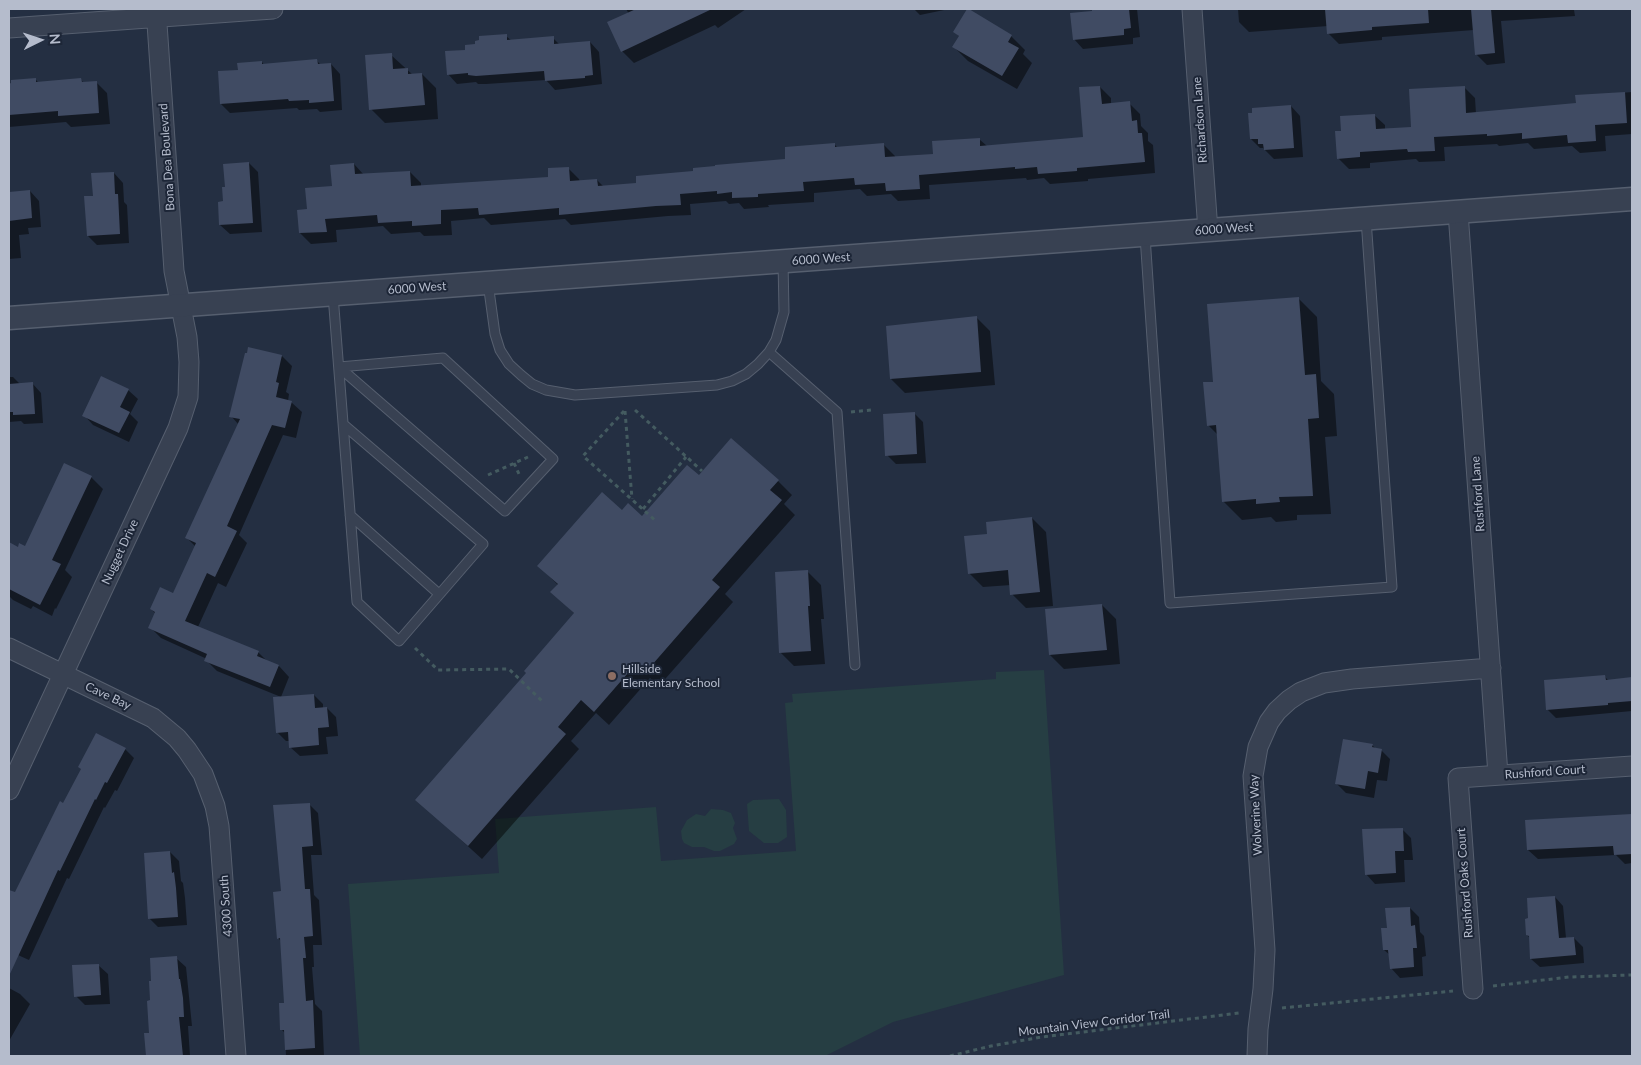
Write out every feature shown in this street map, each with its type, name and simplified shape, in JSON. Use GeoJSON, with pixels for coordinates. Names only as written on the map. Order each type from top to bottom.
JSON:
{"type":"FeatureCollection","features":[{"type":"Feature","properties":{"kind":"street"},"geometry":{"type":"LineString","coordinates":[[9,28],[157,13],[273,9]]}},
{"type":"Feature","properties":{"kind":"street","name":"Richardson Lane"},"geometry":{"type":"LineString","coordinates":[[1192,9],[1208,231]]}},
{"type":"Feature","properties":{"kind":"street","name":"Bona Dea Boulevard"},"geometry":{"type":"LineString","coordinates":[[157,13],[174,271],[181,305]]}},
{"type":"Feature","properties":{"kind":"street","name":"6000 West"},"geometry":{"type":"LineString","coordinates":[[9,318],[1632,199]]}},
{"type":"Feature","properties":{"kind":"street","name":"Rushford Lane"},"geometry":{"type":"LineString","coordinates":[[1458,212],[1498,776]]}},
{"type":"Feature","properties":{"kind":"street","name":"Nugget Drive"},"geometry":{"type":"LineString","coordinates":[[9,790],[184,413],[188,397],[189,362],[181,305]]}},
{"type":"Feature","properties":{"kind":"street","name":"Cave Bay"},"geometry":{"type":"LineString","coordinates":[[9,648],[153,718],[177,738],[195,761]]}},
{"type":"Feature","properties":{"kind":"street","name":"Wolverine Way"},"geometry":{"type":"LineString","coordinates":[[1257,1056],[1264,950],[1253,776],[1258,747],[1262,734],[1269,722],[1289,700],[1301,692],[1324,683],[1352,678],[1491,668]]}},
{"type":"Feature","properties":{"kind":"street","name":"4300 South"},"geometry":{"type":"LineString","coordinates":[[195,761],[204,774],[210,789],[219,826],[236,1056]]}},
{"type":"Feature","properties":{"kind":"street","name":"Rushford Court"},"geometry":{"type":"LineString","coordinates":[[1458,778],[1632,766]]}},
{"type":"Feature","properties":{"kind":"street","name":"Rushford Oaks Court"},"geometry":{"type":"LineString","coordinates":[[1458,778],[1473,989]]}},
{"type":"Feature","properties":{"kind":"lane"},"geometry":{"type":"LineString","coordinates":[[1145,235],[1170,603],[1392,588],[1366,219]]}},
{"type":"Feature","properties":{"kind":"lane"},"geometry":{"type":"LineString","coordinates":[[488,283],[495,334],[500,350],[520,376],[532,384],[560,394],[575,395],[717,385],[732,381],[746,374],[769,352],[776,340],[784,312],[783,262]]}},
{"type":"Feature","properties":{"kind":"lane"},"geometry":{"type":"LineString","coordinates":[[333,294],[357,602],[399,641],[482,544],[344,424]]}},
{"type":"Feature","properties":{"kind":"lane"},"geometry":{"type":"LineString","coordinates":[[769,352],[837,412],[855,665]]}},
{"type":"Feature","properties":{"kind":"lane"},"geometry":{"type":"LineString","coordinates":[[444,358],[553,459],[506,511],[339,367],[444,358]]}},
{"type":"Feature","properties":{"kind":"lane"},"geometry":{"type":"LineString","coordinates":[[350,515],[439,594]]}},
{"type":"Feature","properties":{"kind":"path"},"geometry":{"type":"LineString","coordinates":[[635,410],[702,471]]}},
{"type":"Feature","properties":{"kind":"path"},"geometry":{"type":"LineString","coordinates":[[851,412],[871,410]]}},
{"type":"Feature","properties":{"kind":"path"},"geometry":{"type":"LineString","coordinates":[[632,499],[624,411],[583,456],[656,521]]}},
{"type":"Feature","properties":{"kind":"path"},"geometry":{"type":"LineString","coordinates":[[472,482],[530,456]]}},
{"type":"Feature","properties":{"kind":"path"},"geometry":{"type":"LineString","coordinates":[[643,509],[686,457]]}},
{"type":"Feature","properties":{"kind":"path"},"geometry":{"type":"LineString","coordinates":[[415,648],[438,670],[509,669],[542,701]]}},
{"type":"Feature","properties":{"kind":"path"},"geometry":{"type":"LineString","coordinates":[[1520,982],[1569,977],[1632,975]]}},
{"type":"Feature","properties":{"kind":"path"},"geometry":{"type":"LineString","coordinates":[[1277,1008],[1429,993]]}},
{"type":"Feature","properties":{"kind":"path","name":"Mountain View Corridor Trail"},"geometry":{"type":"LineString","coordinates":[[950,1056],[991,1046],[1042,1037],[1241,1013]]}},
{"type":"Feature","properties":{"kind":"green space"},"geometry":{"type":"Polygon","coordinates":[[[1044,670],[1064,975],[893,1022],[825,1056],[360,1056],[348,884],[499,873],[495,819],[656,807],[661,861],[796,851],[785,703],[793,702],[792,694],[996,679],[996,672],[1044,670]]]}},
{"type":"Feature","properties":{"kind":"green space"},"geometry":{"type":"Polygon","coordinates":[[[779,799],[786,810],[787,837],[778,843],[764,843],[749,831],[747,804],[753,800],[779,799]]]}},
{"type":"Feature","properties":{"kind":"green space"},"geometry":{"type":"Polygon","coordinates":[[[711,809],[731,813],[735,823],[733,828],[737,839],[734,844],[720,851],[714,851],[704,847],[692,847],[684,843],[681,831],[687,820],[696,814],[705,816],[711,809]]]}},
{"type":"Feature","properties":{"kind":"building"},"geometry":{"type":"Polygon","coordinates":[[[636,9],[712,9],[621,52],[607,22],[636,9]]]}},
{"type":"Feature","properties":{"kind":"building"},"geometry":{"type":"Polygon","coordinates":[[[967,9],[1012,35],[1008,42],[1019,48],[1002,76],[952,47],[959,36],[953,32],[967,9]]]}},
{"type":"Feature","properties":{"kind":"building"},"geometry":{"type":"Polygon","coordinates":[[[1092,9],[1129,9],[1131,28],[1124,29],[1124,35],[1073,40],[1070,13],[1092,11],[1092,9]]]}},
{"type":"Feature","properties":{"kind":"building"},"geometry":{"type":"Polygon","coordinates":[[[1325,9],[1428,9],[1429,23],[1372,27],[1372,30],[1327,34],[1325,9]]]}},
{"type":"Feature","properties":{"kind":"building"},"geometry":{"type":"Polygon","coordinates":[[[1471,9],[1491,9],[1495,53],[1475,55],[1471,9]]]}},
{"type":"Feature","properties":{"kind":"building"},"geometry":{"type":"Polygon","coordinates":[[[507,34],[507,40],[554,36],[554,44],[590,41],[593,75],[585,76],[585,78],[545,81],[544,71],[476,76],[468,75],[468,73],[447,75],[445,51],[465,50],[465,45],[475,44],[475,41],[479,40],[479,36],[507,34]]]}},
{"type":"Feature","properties":{"kind":"building"},"geometry":{"type":"Polygon","coordinates":[[[392,53],[393,69],[408,68],[408,74],[422,73],[425,105],[369,110],[365,55],[392,53]]]}},
{"type":"Feature","properties":{"kind":"building"},"geometry":{"type":"Polygon","coordinates":[[[317,59],[318,64],[331,63],[334,101],[309,103],[309,100],[289,101],[288,99],[220,104],[218,71],[238,70],[237,63],[262,61],[262,64],[317,59]]]}},
{"type":"Feature","properties":{"kind":"building"},"geometry":{"type":"Polygon","coordinates":[[[36,78],[36,82],[81,78],[82,82],[97,81],[99,113],[58,116],[58,111],[9,115],[9,84],[11,80],[36,78]]]}},
{"type":"Feature","properties":{"kind":"building"},"geometry":{"type":"Polygon","coordinates":[[[1100,86],[1102,104],[1130,101],[1132,121],[1137,120],[1138,133],[1142,133],[1145,162],[1077,168],[1077,171],[1038,174],[1037,167],[1015,169],[1015,167],[919,175],[920,189],[886,191],[885,183],[855,185],[854,178],[803,182],[804,191],[758,194],[758,197],[732,198],[732,192],[717,194],[717,191],[680,194],[681,205],[559,215],[559,208],[479,215],[478,208],[441,210],[441,224],[412,226],[412,221],[378,223],[377,215],[325,219],[327,232],[299,233],[297,210],[307,209],[305,188],[332,186],[330,165],[354,163],[355,174],[410,171],[411,186],[548,177],[548,168],[569,167],[570,181],[597,179],[598,186],[636,183],[636,176],[693,171],[693,168],[715,165],[785,159],[785,147],[835,143],[835,147],[884,143],[885,157],[933,154],[932,141],[980,138],[980,146],[1083,137],[1079,87],[1100,86]]]}},
{"type":"Feature","properties":{"kind":"building"},"geometry":{"type":"Polygon","coordinates":[[[1465,86],[1466,113],[1576,103],[1575,95],[1625,92],[1627,123],[1595,125],[1596,141],[1568,143],[1567,135],[1522,139],[1522,133],[1434,137],[1435,151],[1408,152],[1407,149],[1360,152],[1360,157],[1337,159],[1335,131],[1341,131],[1340,116],[1375,114],[1376,129],[1411,127],[1409,89],[1465,86]]]}},
{"type":"Feature","properties":{"kind":"building"},"geometry":{"type":"Polygon","coordinates":[[[1291,105],[1294,148],[1264,150],[1263,144],[1258,144],[1258,139],[1250,139],[1248,113],[1252,113],[1252,108],[1291,105]]]}},
{"type":"Feature","properties":{"kind":"building"},"geometry":{"type":"Polygon","coordinates":[[[249,162],[253,223],[219,225],[218,202],[223,201],[222,187],[225,187],[223,164],[249,162]]]}},
{"type":"Feature","properties":{"kind":"building"},"geometry":{"type":"Polygon","coordinates":[[[114,172],[115,194],[118,194],[120,234],[87,236],[84,196],[93,196],[91,173],[114,172]]]}},
{"type":"Feature","properties":{"kind":"building"},"geometry":{"type":"Polygon","coordinates":[[[30,190],[32,218],[9,221],[9,192],[30,190]]]}},
{"type":"Feature","properties":{"kind":"building"},"geometry":{"type":"Polygon","coordinates":[[[1299,297],[1305,375],[1316,374],[1319,418],[1308,419],[1313,496],[1279,497],[1280,502],[1256,504],[1256,499],[1222,502],[1216,425],[1207,426],[1203,382],[1213,382],[1207,304],[1299,297]]]}},
{"type":"Feature","properties":{"kind":"building"},"geometry":{"type":"Polygon","coordinates":[[[977,316],[981,372],[890,379],[886,326],[977,316]]]}},
{"type":"Feature","properties":{"kind":"building"},"geometry":{"type":"Polygon","coordinates":[[[248,347],[282,355],[276,382],[279,383],[276,397],[292,401],[285,428],[272,425],[227,526],[237,531],[215,577],[207,573],[185,621],[259,651],[257,656],[279,665],[270,687],[204,661],[207,654],[148,628],[155,612],[150,609],[160,587],[173,593],[196,543],[185,538],[240,419],[229,417],[248,347]]]}},
{"type":"Feature","properties":{"kind":"building"},"geometry":{"type":"Polygon","coordinates":[[[101,376],[129,389],[120,407],[130,412],[119,433],[82,416],[101,376]]]}},
{"type":"Feature","properties":{"kind":"building"},"geometry":{"type":"Polygon","coordinates":[[[33,382],[35,414],[13,415],[13,412],[9,412],[9,384],[33,382]]]}},
{"type":"Feature","properties":{"kind":"building"},"geometry":{"type":"Polygon","coordinates":[[[915,412],[917,454],[885,456],[883,414],[915,412]]]}},
{"type":"Feature","properties":{"kind":"building"},"geometry":{"type":"Polygon","coordinates":[[[731,438],[779,480],[770,490],[782,500],[712,580],[720,587],[645,673],[635,665],[594,712],[581,700],[558,727],[566,734],[468,846],[415,800],[526,673],[524,671],[574,613],[550,592],[558,584],[537,566],[602,492],[622,510],[628,503],[642,516],[687,465],[699,475],[731,438]]]}},
{"type":"Feature","properties":{"kind":"building"},"geometry":{"type":"Polygon","coordinates":[[[64,463],[92,476],[52,560],[61,564],[40,605],[9,589],[9,542],[18,547],[19,543],[25,546],[64,463]]]}},
{"type":"Feature","properties":{"kind":"building"},"geometry":{"type":"Polygon","coordinates":[[[1032,517],[1040,592],[1010,595],[1008,570],[968,574],[964,536],[987,534],[986,522],[1032,517]]]}},
{"type":"Feature","properties":{"kind":"building"},"geometry":{"type":"Polygon","coordinates":[[[808,570],[811,651],[779,653],[775,572],[808,570]]]}},
{"type":"Feature","properties":{"kind":"building"},"geometry":{"type":"Polygon","coordinates":[[[1102,604],[1107,650],[1049,655],[1045,609],[1102,604]]]}},
{"type":"Feature","properties":{"kind":"building"},"geometry":{"type":"Polygon","coordinates":[[[1605,675],[1606,680],[1632,677],[1632,701],[1546,710],[1544,680],[1605,675]]]}},
{"type":"Feature","properties":{"kind":"building"},"geometry":{"type":"Polygon","coordinates":[[[314,694],[315,708],[327,707],[329,727],[318,728],[319,745],[289,748],[288,732],[276,733],[273,697],[314,694]]]}},
{"type":"Feature","properties":{"kind":"building"},"geometry":{"type":"Polygon","coordinates":[[[96,733],[126,748],[107,783],[105,782],[95,799],[60,871],[58,870],[9,976],[9,890],[15,892],[60,801],[63,803],[81,769],[78,767],[96,733]]]}},
{"type":"Feature","properties":{"kind":"building"},"geometry":{"type":"Polygon","coordinates":[[[1343,739],[1373,744],[1372,747],[1382,749],[1378,773],[1368,771],[1365,789],[1335,784],[1343,739]]]}},
{"type":"Feature","properties":{"kind":"building"},"geometry":{"type":"Polygon","coordinates":[[[310,803],[313,846],[302,847],[305,889],[310,889],[313,936],[304,937],[306,958],[303,958],[306,1001],[313,1000],[315,1048],[285,1050],[284,1030],[280,1030],[279,1003],[284,1003],[280,938],[277,939],[273,892],[281,891],[273,805],[310,803]]]}},
{"type":"Feature","properties":{"kind":"building"},"geometry":{"type":"Polygon","coordinates":[[[1632,814],[1632,854],[1614,855],[1613,846],[1527,850],[1525,820],[1632,814]]]}},
{"type":"Feature","properties":{"kind":"building"},"geometry":{"type":"Polygon","coordinates":[[[1403,828],[1404,851],[1395,851],[1396,873],[1365,875],[1362,829],[1403,828]]]}},
{"type":"Feature","properties":{"kind":"building"},"geometry":{"type":"Polygon","coordinates":[[[170,851],[172,873],[174,872],[176,888],[178,917],[148,919],[144,853],[170,851]]]}},
{"type":"Feature","properties":{"kind":"building"},"geometry":{"type":"Polygon","coordinates":[[[1555,896],[1559,938],[1574,937],[1576,955],[1530,959],[1529,936],[1526,935],[1525,919],[1528,918],[1527,898],[1555,896]]]}},
{"type":"Feature","properties":{"kind":"building"},"geometry":{"type":"Polygon","coordinates":[[[1410,907],[1411,926],[1415,925],[1417,948],[1413,948],[1414,967],[1390,969],[1388,950],[1383,950],[1381,928],[1387,928],[1385,908],[1410,907]]]}},
{"type":"Feature","properties":{"kind":"building"},"geometry":{"type":"Polygon","coordinates":[[[177,956],[183,998],[184,1017],[179,1017],[183,1056],[146,1056],[144,1033],[149,1033],[147,1001],[150,1000],[150,958],[177,956]]]}},
{"type":"Feature","properties":{"kind":"building"},"geometry":{"type":"Polygon","coordinates":[[[99,964],[101,995],[74,997],[72,965],[99,964]]]}},
{"type":"Feature","properties":{"kind":"place","name":"Hillside Elementary School"},"geometry":{"type":"Point","coordinates":[612,676]}}]}
